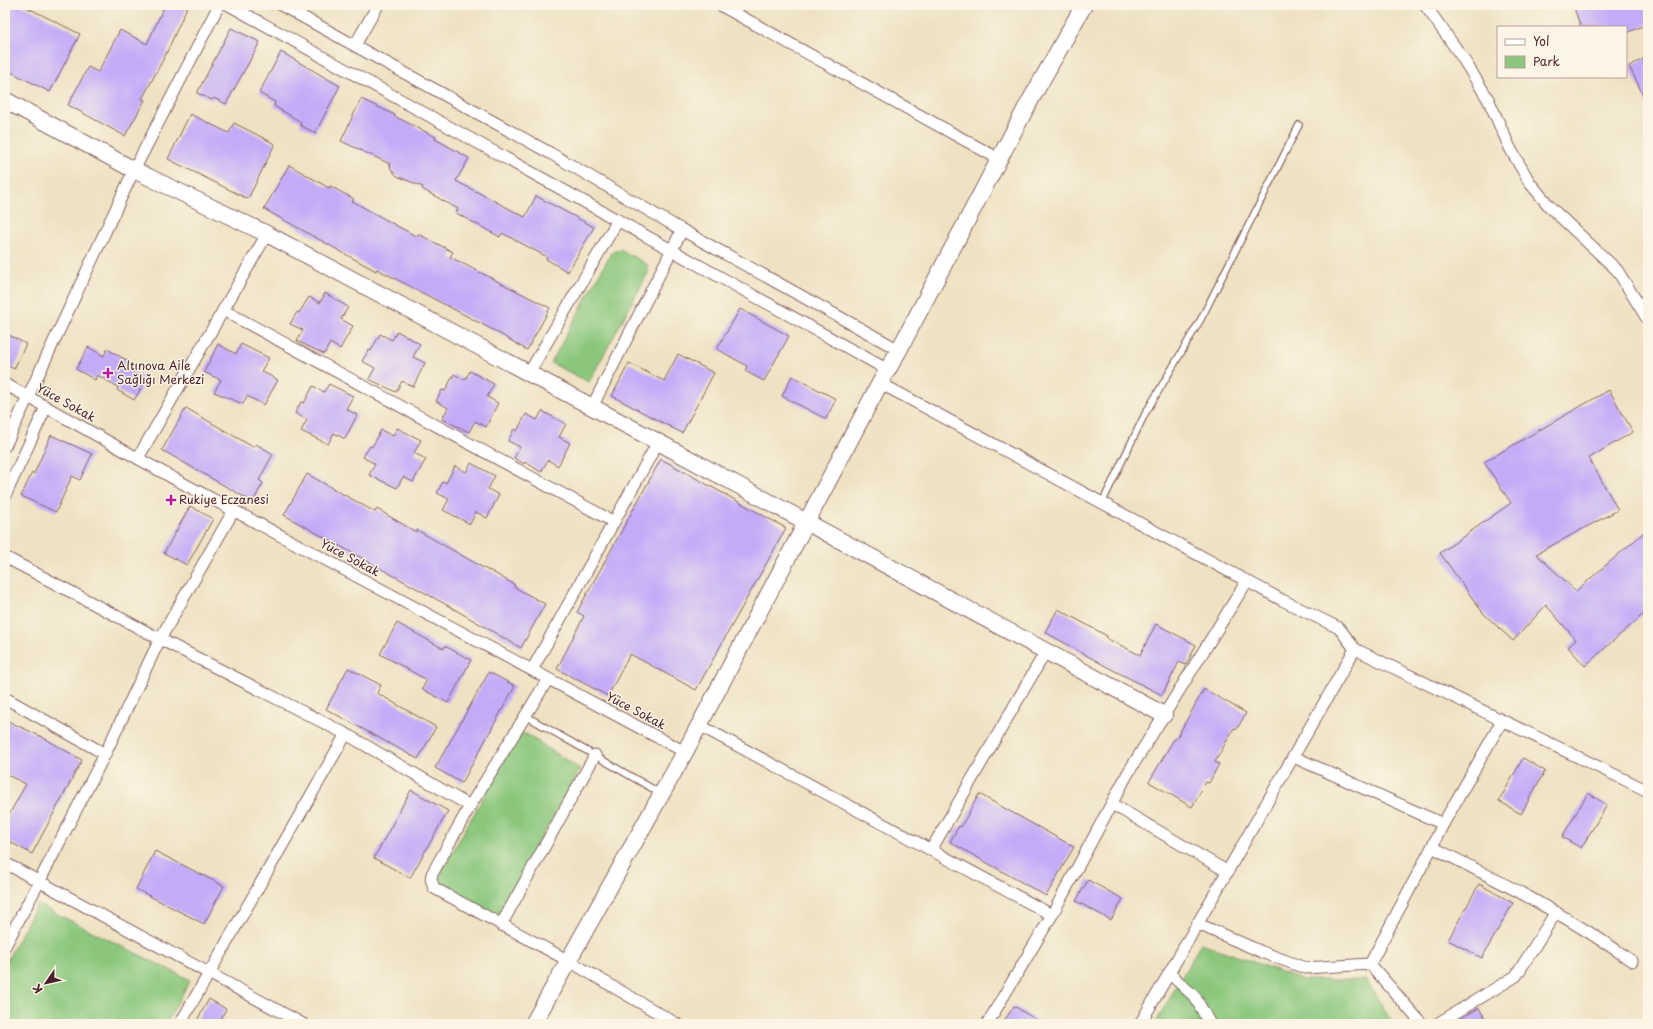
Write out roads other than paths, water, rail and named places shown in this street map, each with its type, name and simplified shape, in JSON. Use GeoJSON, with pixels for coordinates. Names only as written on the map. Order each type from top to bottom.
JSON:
{"type":"FeatureCollection","features":[{"type":"Feature","properties":{"kind":"street"},"geometry":{"type":"LineString","coordinates":[[5,446],[27,396],[134,170],[219,5]]}},
{"type":"Feature","properties":{"kind":"street"},"geometry":{"type":"LineString","coordinates":[[229,5],[672,250],[884,377],[1102,503],[1247,581],[1339,628],[1355,649],[1648,791]]}},
{"type":"Feature","properties":{"kind":"street"},"geometry":{"type":"LineString","coordinates":[[281,5],[550,153],[682,230],[899,350]]}},
{"type":"Feature","properties":{"kind":"street"},"geometry":{"type":"LineString","coordinates":[[356,45],[378,5]]}},
{"type":"Feature","properties":{"kind":"street"},"geometry":{"type":"LineString","coordinates":[[720,5],[999,159]]}},
{"type":"Feature","properties":{"kind":"street"},"geometry":{"type":"LineString","coordinates":[[533,1024],[685,752],[999,159],[1084,5]]}},
{"type":"Feature","properties":{"kind":"street"},"geometry":{"type":"LineString","coordinates":[[1425,5],[1462,57],[1488,99],[1510,148],[1530,183],[1550,207],[1616,270],[1648,320]]}},
{"type":"Feature","properties":{"kind":"street"},"geometry":{"type":"LineString","coordinates":[[5,100],[134,170],[267,234],[529,373],[1164,715]]}},
{"type":"Feature","properties":{"kind":"street"},"geometry":{"type":"LineString","coordinates":[[529,373],[618,220]]}},
{"type":"Feature","properties":{"kind":"street"},"geometry":{"type":"LineString","coordinates":[[592,407],[682,230]]}},
{"type":"Feature","properties":{"kind":"street"},"geometry":{"type":"LineString","coordinates":[[138,458],[267,234]]}},
{"type":"Feature","properties":{"kind":"street"},"geometry":{"type":"LineString","coordinates":[[223,310],[614,522]]}},
{"type":"Feature","properties":{"kind":"street","name":"Yüce Sokak"},"geometry":{"type":"LineString","coordinates":[[5,384],[234,510],[685,752]]}},
{"type":"Feature","properties":{"kind":"street"},"geometry":{"type":"LineString","coordinates":[[5,496],[46,407]]}},
{"type":"Feature","properties":{"kind":"street"},"geometry":{"type":"LineString","coordinates":[[532,670],[658,442]]}},
{"type":"Feature","properties":{"kind":"street"},"geometry":{"type":"LineString","coordinates":[[5,946],[105,754],[160,639],[234,510]]}},
{"type":"Feature","properties":{"kind":"street"},"geometry":{"type":"LineString","coordinates":[[5,557],[160,639],[346,734],[470,806]]}},
{"type":"Feature","properties":{"kind":"street"},"geometry":{"type":"LineString","coordinates":[[987,1024],[1052,915],[1128,773],[1247,581]]}},
{"type":"Feature","properties":{"kind":"street"},"geometry":{"type":"LineString","coordinates":[[1140,1024],[1355,649]]}},
{"type":"Feature","properties":{"kind":"street"},"geometry":{"type":"LineString","coordinates":[[931,850],[1046,651]]}},
{"type":"Feature","properties":{"kind":"street"},"geometry":{"type":"LineString","coordinates":[[548,679],[470,806],[432,874],[432,884],[437,891],[569,961],[677,1024]]}},
{"type":"Feature","properties":{"kind":"street"},"geometry":{"type":"LineString","coordinates":[[5,698],[105,754]]}},
{"type":"Feature","properties":{"kind":"street"},"geometry":{"type":"LineString","coordinates":[[1370,964],[1443,824],[1502,721]]}},
{"type":"Feature","properties":{"kind":"street"},"geometry":{"type":"LineString","coordinates":[[699,725],[1052,915]]}},
{"type":"Feature","properties":{"kind":"street"},"geometry":{"type":"LineString","coordinates":[[180,1024],[346,734]]}},
{"type":"Feature","properties":{"kind":"street"},"geometry":{"type":"LineString","coordinates":[[501,925],[595,756]]}},
{"type":"Feature","properties":{"kind":"street"},"geometry":{"type":"LineString","coordinates":[[1294,757],[1443,824]]}},
{"type":"Feature","properties":{"kind":"street"},"geometry":{"type":"LineString","coordinates":[[1112,804],[1228,872]]}},
{"type":"Feature","properties":{"kind":"street"},"geometry":{"type":"LineString","coordinates":[[1432,847],[1535,899],[1606,942],[1632,961]]}},
{"type":"Feature","properties":{"kind":"street"},"geometry":{"type":"LineString","coordinates":[[5,863],[302,1024]]}},
{"type":"Feature","properties":{"kind":"street"},"geometry":{"type":"LineString","coordinates":[[1437,1024],[1516,976],[1556,912]]}},
{"type":"Feature","properties":{"kind":"street"},"geometry":{"type":"LineString","coordinates":[[1198,924],[1262,952],[1305,968],[1370,964]]}},
{"type":"Feature","properties":{"kind":"street"},"geometry":{"type":"LineString","coordinates":[[1370,964],[1422,1024]]}},
{"type":"Feature","properties":{"kind":"street"},"geometry":{"type":"LineString","coordinates":[[1169,974],[1195,997],[1210,1024]]}},
{"type":"Feature","properties":{"kind":"lane"},"geometry":{"type":"LineString","coordinates":[[1102,503],[1145,414],[1201,319],[1299,125]]}},
{"type":"Feature","properties":{"kind":"lane"},"geometry":{"type":"LineString","coordinates":[[526,716],[662,794]]}},
{"type":"Feature","properties":{"kind":"place","name":"Altınova Aile Sağlığı Merkezi"},"geometry":{"type":"Point","coordinates":[108,373]}},
{"type":"Feature","properties":{"kind":"place","name":"Rukiye Eczanesi"},"geometry":{"type":"Point","coordinates":[171,500]}}]}
